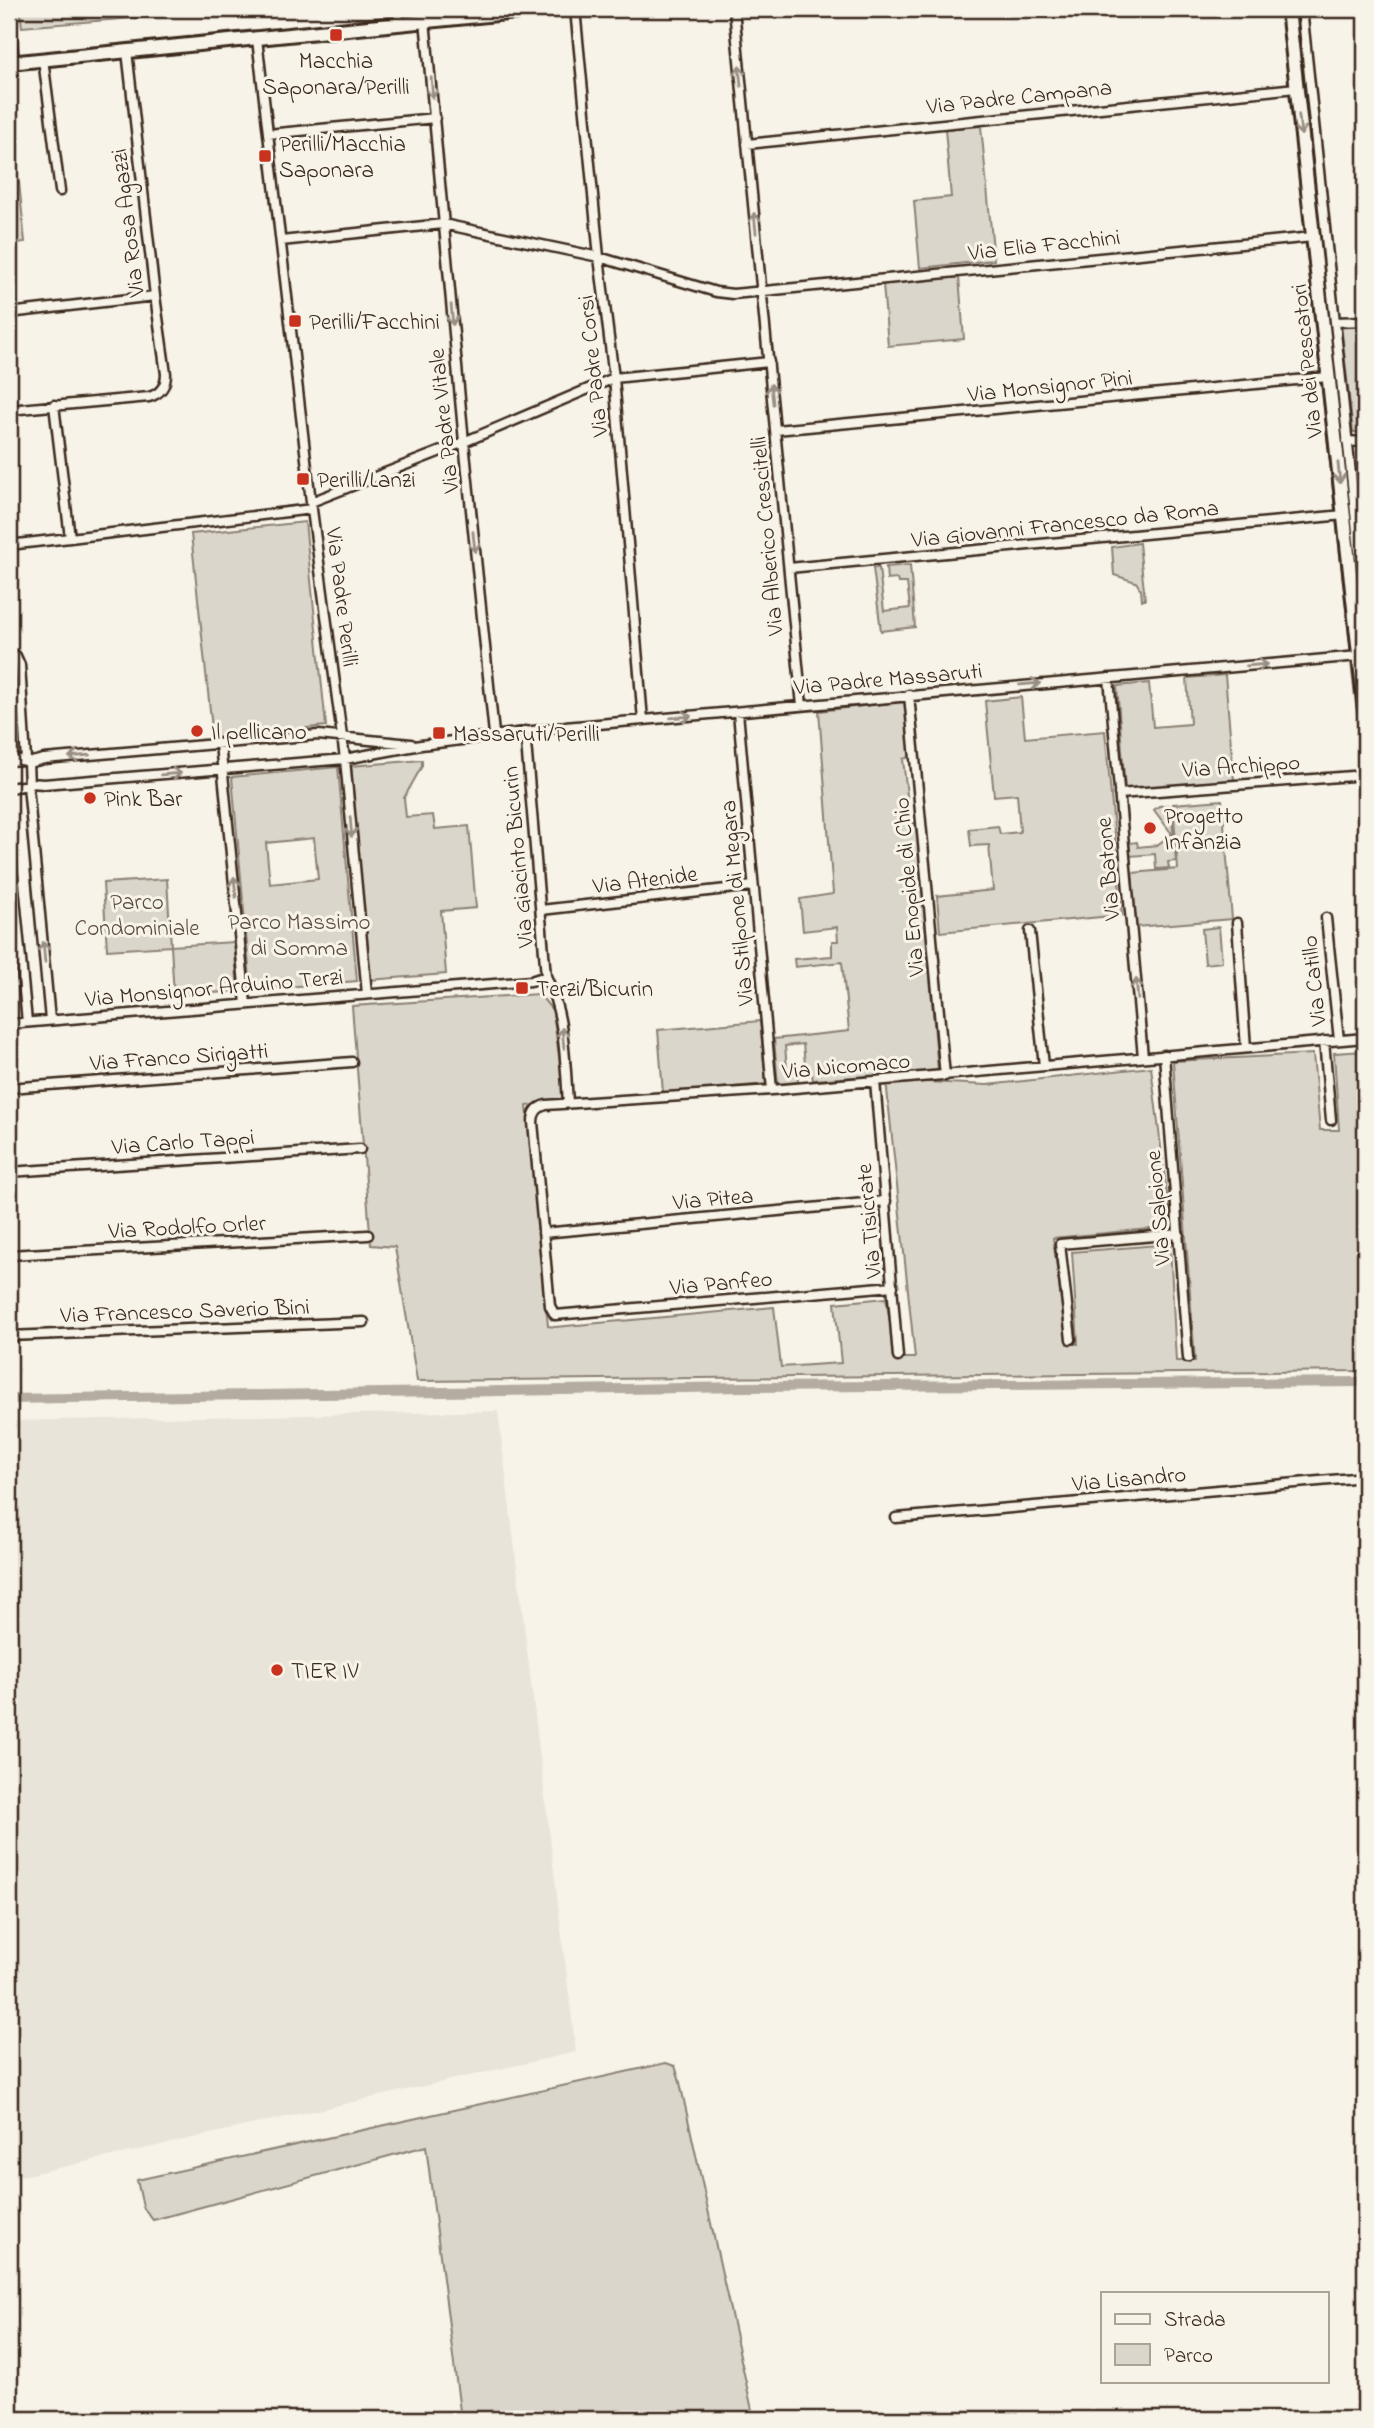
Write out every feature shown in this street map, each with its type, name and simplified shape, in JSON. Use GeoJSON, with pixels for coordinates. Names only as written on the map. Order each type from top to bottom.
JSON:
{"type":"FeatureCollection","features":[{"type":"Feature","properties":{"kind":"street"},"geometry":{"type":"LineString","coordinates":[[9,9],[11,63],[399,23],[425,15],[547,9]]}},
{"type":"Feature","properties":{"kind":"street"},"geometry":{"type":"LineString","coordinates":[[398,9],[399,23]]}},
{"type":"Feature","properties":{"kind":"street","name":"Via Padre Corsi"},"geometry":{"type":"LineString","coordinates":[[575,9],[599,257],[614,378],[643,720]]}},
{"type":"Feature","properties":{"kind":"street"},"geometry":{"type":"LineString","coordinates":[[734,9],[761,291]]}},
{"type":"Feature","properties":{"kind":"street","name":"Via dei Pescatori"},"geometry":{"type":"LineString","coordinates":[[1288,9],[1307,238],[1354,657],[1365,708]]}},
{"type":"Feature","properties":{"kind":"street","name":"Via dei Pescatori"},"geometry":{"type":"LineString","coordinates":[[1302,9],[1365,607]]}},
{"type":"Feature","properties":{"kind":"street","name":"Via Padre Vitale"},"geometry":{"type":"LineString","coordinates":[[425,15],[494,734]]}},
{"type":"Feature","properties":{"kind":"street","name":"Via Padre Perilli"},"geometry":{"type":"LineString","coordinates":[[257,39],[345,759],[367,994]]}},
{"type":"Feature","properties":{"kind":"street","name":"Via Rosa Agazzi"},"geometry":{"type":"LineString","coordinates":[[54,405],[149,397],[161,390],[165,383],[127,51]]}},
{"type":"Feature","properties":{"kind":"street"},"geometry":{"type":"LineString","coordinates":[[43,60],[60,191]]}},
{"type":"Feature","properties":{"kind":"street","name":"Via Padre Campana"},"geometry":{"type":"LineString","coordinates":[[747,144],[1296,88]]}},
{"type":"Feature","properties":{"kind":"street"},"geometry":{"type":"LineString","coordinates":[[268,134],[435,118]]}},
{"type":"Feature","properties":{"kind":"street"},"geometry":{"type":"LineString","coordinates":[[281,241],[443,224],[599,257]]}},
{"type":"Feature","properties":{"kind":"street","name":"Via Elia Facchini"},"geometry":{"type":"LineString","coordinates":[[599,257],[716,292],[736,294],[1307,238]]}},
{"type":"Feature","properties":{"kind":"street","name":"Via Alberico Crescitelli"},"geometry":{"type":"LineString","coordinates":[[761,291],[802,706]]}},
{"type":"Feature","properties":{"kind":"street"},"geometry":{"type":"LineString","coordinates":[[9,313],[155,296]]}},
{"type":"Feature","properties":{"kind":"street"},"geometry":{"type":"LineString","coordinates":[[1335,323],[1365,321]]}},
{"type":"Feature","properties":{"kind":"street"},"geometry":{"type":"LineString","coordinates":[[9,545],[312,506],[614,378],[769,362]]}},
{"type":"Feature","properties":{"kind":"street","name":"Via Monsignor Pini"},"geometry":{"type":"LineString","coordinates":[[776,430],[1323,378]]}},
{"type":"Feature","properties":{"kind":"street"},"geometry":{"type":"LineString","coordinates":[[9,410],[54,405],[70,538]]}},
{"type":"Feature","properties":{"kind":"street"},"geometry":{"type":"LineString","coordinates":[[1347,441],[1365,442]]}},
{"type":"Feature","properties":{"kind":"street","name":"Via Giovanni Francesco da Roma"},"geometry":{"type":"LineString","coordinates":[[789,568],[1340,515]]}},
{"type":"Feature","properties":{"kind":"street"},"geometry":{"type":"LineString","coordinates":[[9,653],[16,656],[20,664],[25,761],[50,1020]]}},
{"type":"Feature","properties":{"kind":"street","name":"Via Padre Massaruti"},"geometry":{"type":"LineString","coordinates":[[9,788],[28,784],[345,759],[494,734],[565,727],[1354,657]]}},
{"type":"Feature","properties":{"kind":"street","name":"Via Batone"},"geometry":{"type":"LineString","coordinates":[[1110,678],[1143,1057]]}},
{"type":"Feature","properties":{"kind":"street","name":"Via Enopide di Chio"},"geometry":{"type":"LineString","coordinates":[[909,695],[945,1076]]}},
{"type":"Feature","properties":{"kind":"street","name":"Via Stilpone di Megara"},"geometry":{"type":"LineString","coordinates":[[738,712],[772,1090]]}},
{"type":"Feature","properties":{"kind":"street","name":"Via Giacinto Bicurin"},"geometry":{"type":"LineString","coordinates":[[525,731],[546,976],[561,1016],[568,1103]]}},
{"type":"Feature","properties":{"kind":"street","name":"Via Padre Massaruti"},"geometry":{"type":"LineString","coordinates":[[9,761],[312,736],[342,736],[421,745]]}},
{"type":"Feature","properties":{"kind":"street"},"geometry":{"type":"LineString","coordinates":[[220,744],[246,1004]]}},
{"type":"Feature","properties":{"kind":"street","name":"Via Archippo"},"geometry":{"type":"LineString","coordinates":[[1119,794],[1362,775]]}},
{"type":"Feature","properties":{"kind":"street"},"geometry":{"type":"LineString","coordinates":[[9,836],[27,1022]]}},
{"type":"Feature","properties":{"kind":"street","name":"Via Atenide"},"geometry":{"type":"LineString","coordinates":[[541,910],[753,886]]}},
{"type":"Feature","properties":{"kind":"street","name":"Via Catillo"},"geometry":{"type":"LineString","coordinates":[[1326,918],[1339,1040]]}},
{"type":"Feature","properties":{"kind":"street"},"geometry":{"type":"LineString","coordinates":[[1237,923],[1245,1048]]}},
{"type":"Feature","properties":{"kind":"street"},"geometry":{"type":"LineString","coordinates":[[1030,932],[1044,1066]]}},
{"type":"Feature","properties":{"kind":"street","name":"Via Monsignor Arduino Terzi"},"geometry":{"type":"LineString","coordinates":[[9,1024],[531,981],[546,976]]}},
{"type":"Feature","properties":{"kind":"street","name":"Via Nicomaco"},"geometry":{"type":"LineString","coordinates":[[553,1314],[550,1306],[534,1117],[538,1108],[543,1105],[945,1076],[1365,1038]]}},
{"type":"Feature","properties":{"kind":"street"},"geometry":{"type":"LineString","coordinates":[[1324,1041],[1331,1120]]}},
{"type":"Feature","properties":{"kind":"street","name":"Via Salpione"},"geometry":{"type":"LineString","coordinates":[[1164,1055],[1188,1358]]}},
{"type":"Feature","properties":{"kind":"street","name":"Via Franco Sirigatti"},"geometry":{"type":"LineString","coordinates":[[9,1087],[352,1062]]}},
{"type":"Feature","properties":{"kind":"street","name":"Via Tisicrate"},"geometry":{"type":"LineString","coordinates":[[875,1081],[898,1357]]}},
{"type":"Feature","properties":{"kind":"street","name":"Via Carlo Tappi"},"geometry":{"type":"LineString","coordinates":[[9,1172],[359,1149]]}},
{"type":"Feature","properties":{"kind":"street","name":"Via Pitea"},"geometry":{"type":"LineString","coordinates":[[543,1233],[886,1201]]}},
{"type":"Feature","properties":{"kind":"street"},"geometry":{"type":"LineString","coordinates":[[1071,1339],[1060,1244],[1179,1234]]}},
{"type":"Feature","properties":{"kind":"street","name":"Via Rodolfo Orler"},"geometry":{"type":"LineString","coordinates":[[9,1255],[368,1235]]}},
{"type":"Feature","properties":{"kind":"street","name":"Via Panfeo"},"geometry":{"type":"LineString","coordinates":[[553,1314],[893,1286]]}},
{"type":"Feature","properties":{"kind":"street","name":"Via Francesco Saverio Bini"},"geometry":{"type":"LineString","coordinates":[[9,1336],[363,1322]]}},
{"type":"Feature","properties":{"kind":"street","name":"Via Lisandro"},"geometry":{"type":"LineString","coordinates":[[896,1518],[1365,1477]]}},
{"type":"Feature","properties":{"kind":"shaded area"},"geometry":{"type":"Polygon","coordinates":[[[498,1411],[576,2052],[9,2179],[9,1421],[498,1411]]]}},
{"type":"Feature","properties":{"kind":"green space"},"geometry":{"type":"Polygon","coordinates":[[[20,9],[245,9],[22,27],[20,9]]]}},
{"type":"Feature","properties":{"kind":"green space"},"geometry":{"type":"Polygon","coordinates":[[[981,126],[994,260],[920,268],[914,201],[951,197],[945,129],[981,126]]]}},
{"type":"Feature","properties":{"kind":"green space"},"geometry":{"type":"Polygon","coordinates":[[[19,182],[25,242],[9,244],[9,183],[19,182]]]}},
{"type":"Feature","properties":{"kind":"green space"},"geometry":{"type":"Polygon","coordinates":[[[959,277],[964,339],[888,346],[883,284],[959,277]]]}},
{"type":"Feature","properties":{"kind":"green space"},"geometry":{"type":"Polygon","coordinates":[[[1365,322],[1365,433],[1353,432],[1341,325],[1365,322]]]}},
{"type":"Feature","properties":{"kind":"green space"},"geometry":{"type":"Polygon","coordinates":[[[305,522],[326,726],[213,738],[191,534],[305,522]]]}},
{"type":"Feature","properties":{"kind":"green space"},"geometry":{"type":"Polygon","coordinates":[[[1139,543],[1145,600],[1142,600],[1141,590],[1136,582],[1114,575],[1112,547],[1139,543]]]}},
{"type":"Feature","properties":{"kind":"green space"},"geometry":{"type":"Polygon","coordinates":[[[910,565],[915,627],[881,631],[873,568],[879,568],[884,611],[910,608],[907,583],[898,583],[897,579],[887,580],[886,567],[910,565]]]}},
{"type":"Feature","properties":{"kind":"green space"},"geometry":{"type":"Polygon","coordinates":[[[1225,675],[1234,780],[1125,789],[1117,686],[1149,683],[1153,727],[1190,724],[1187,678],[1225,675]]]}},
{"type":"Feature","properties":{"kind":"green space"},"geometry":{"type":"Polygon","coordinates":[[[1021,697],[1025,738],[1105,731],[1122,915],[940,932],[937,896],[993,890],[989,845],[971,846],[969,829],[998,826],[1000,834],[1020,832],[1017,794],[994,796],[985,701],[1021,697]]]}},
{"type":"Feature","properties":{"kind":"green space"},"geometry":{"type":"Polygon","coordinates":[[[906,701],[910,757],[903,759],[910,822],[917,824],[938,1071],[813,1080],[812,1074],[806,1074],[803,1044],[785,1046],[787,1068],[797,1067],[798,1082],[778,1084],[774,1039],[849,1031],[842,962],[795,967],[794,959],[832,956],[832,941],[838,941],[837,927],[803,931],[800,899],[833,894],[819,711],[906,701]]]}},
{"type":"Feature","properties":{"kind":"green space"},"geometry":{"type":"Polygon","coordinates":[[[422,760],[422,766],[404,798],[406,817],[433,815],[435,829],[469,826],[476,908],[441,911],[446,974],[369,980],[351,766],[422,760]]]}},
{"type":"Feature","properties":{"kind":"green space","name":"Parco Massimo di Somma"},"geometry":{"type":"Polygon","coordinates":[[[338,767],[357,981],[251,990],[232,777],[338,767]],[[314,838],[266,843],[270,884],[318,879],[314,838]]]}},
{"type":"Feature","properties":{"kind":"green space"},"geometry":{"type":"Polygon","coordinates":[[[1222,800],[1232,919],[1136,927],[1132,873],[1178,869],[1173,804],[1222,800]]]}},
{"type":"Feature","properties":{"kind":"green space"},"geometry":{"type":"Polygon","coordinates":[[[1168,805],[1171,809],[1176,861],[1168,862],[1169,868],[1156,869],[1155,854],[1130,856],[1129,843],[1137,842],[1138,847],[1157,845],[1172,834],[1154,810],[1168,805]]]}},
{"type":"Feature","properties":{"kind":"green space","name":"Parco Condominiale"},"geometry":{"type":"Polygon","coordinates":[[[167,879],[171,946],[107,950],[103,883],[167,879]]]}},
{"type":"Feature","properties":{"kind":"green space"},"geometry":{"type":"Polygon","coordinates":[[[1219,927],[1222,962],[1205,964],[1202,929],[1219,927]]]}},
{"type":"Feature","properties":{"kind":"green space","name":"Parco Condominiale"},"geometry":{"type":"Polygon","coordinates":[[[234,942],[238,991],[174,996],[171,946],[234,942]]]}},
{"type":"Feature","properties":{"kind":"green space"},"geometry":{"type":"Polygon","coordinates":[[[539,994],[553,1011],[564,1095],[561,1101],[527,1106],[548,1326],[774,1307],[781,1367],[841,1363],[835,1303],[886,1298],[896,1358],[915,1358],[886,1080],[987,1085],[1151,1067],[1171,1227],[1053,1238],[1067,1344],[1078,1344],[1072,1252],[1170,1244],[1176,1361],[1195,1361],[1173,1061],[1313,1054],[1320,1130],[1339,1130],[1334,1053],[1365,1051],[1365,1371],[417,1381],[395,1247],[371,1245],[352,1006],[539,994]]]}},
{"type":"Feature","properties":{"kind":"green space"},"geometry":{"type":"Polygon","coordinates":[[[760,1021],[766,1084],[663,1093],[658,1030],[760,1021]]]}},
{"type":"Feature","properties":{"kind":"green space"},"geometry":{"type":"Polygon","coordinates":[[[666,2063],[675,2066],[679,2078],[754,2419],[461,2419],[426,2146],[153,2220],[143,2207],[137,2180],[666,2063]]]}},
{"type":"Feature","properties":{"kind":"waterway"},"geometry":{"type":"LineString","coordinates":[[1290,93],[1351,653]]}},
{"type":"Feature","properties":{"kind":"waterway"},"geometry":{"type":"LineString","coordinates":[[1351,660],[1364,772]]}},
{"type":"Feature","properties":{"kind":"waterway"},"geometry":{"type":"LineString","coordinates":[[1364,778],[1365,786]]}},
{"type":"Feature","properties":{"kind":"waterway"},"geometry":{"type":"LineString","coordinates":[[9,1399],[745,1387],[1365,1382]]}},
{"type":"Feature","properties":{"kind":"place","name":"Macchia Saponara/Perilli"},"geometry":{"type":"Point","coordinates":[336,35]}},
{"type":"Feature","properties":{"kind":"place","name":"Perilli/Macchia Saponara"},"geometry":{"type":"Point","coordinates":[265,156]}},
{"type":"Feature","properties":{"kind":"place","name":"Perilli/Facchini"},"geometry":{"type":"Point","coordinates":[295,321]}},
{"type":"Feature","properties":{"kind":"place","name":"Perilli/Lanzi"},"geometry":{"type":"Point","coordinates":[303,479]}},
{"type":"Feature","properties":{"kind":"place","name":"Il pellicano"},"geometry":{"type":"Point","coordinates":[197,731]}},
{"type":"Feature","properties":{"kind":"place","name":"Massaruti/Perilli"},"geometry":{"type":"Point","coordinates":[439,733]}},
{"type":"Feature","properties":{"kind":"place","name":"Pink Bar"},"geometry":{"type":"Point","coordinates":[90,798]}},
{"type":"Feature","properties":{"kind":"place","name":"Progetto Infanzia"},"geometry":{"type":"Point","coordinates":[1150,828]}},
{"type":"Feature","properties":{"kind":"place","name":"Terzi/Bicurin"},"geometry":{"type":"Point","coordinates":[522,988]}},
{"type":"Feature","properties":{"kind":"place","name":"TIER IV"},"geometry":{"type":"Point","coordinates":[277,1670]}}]}
